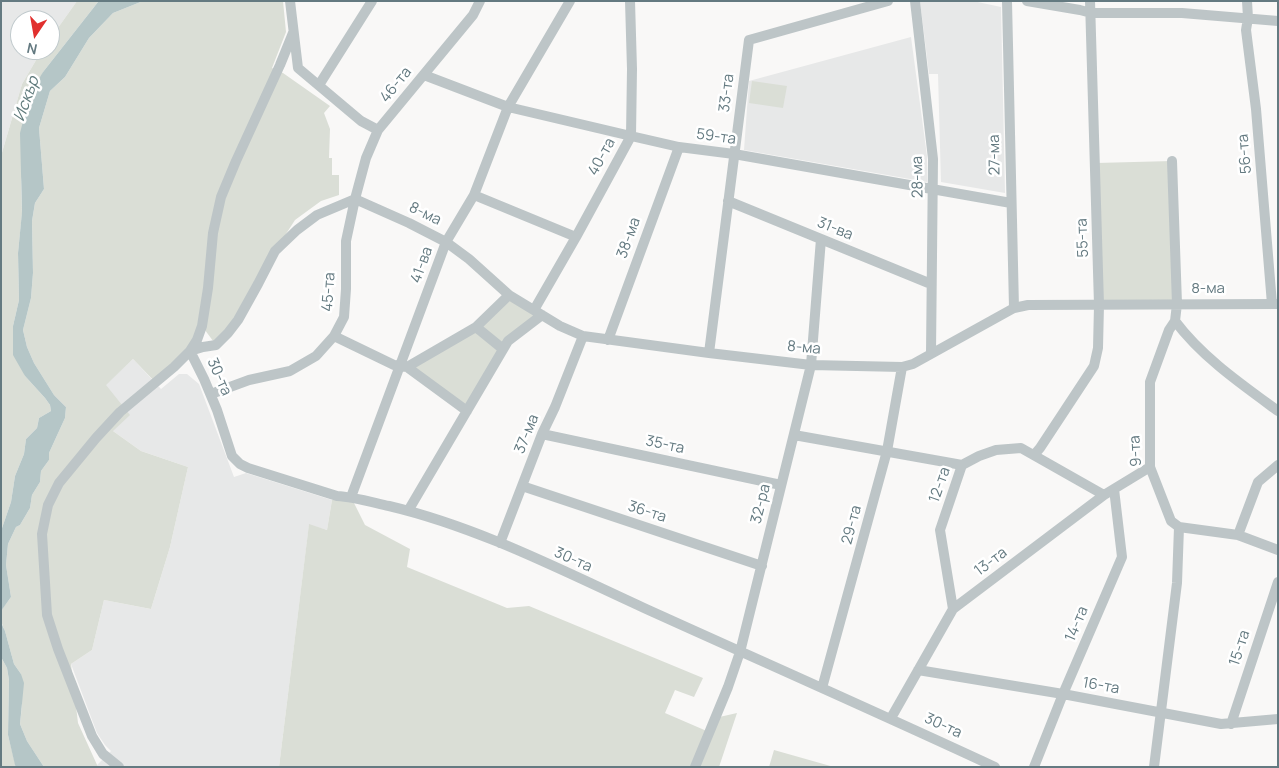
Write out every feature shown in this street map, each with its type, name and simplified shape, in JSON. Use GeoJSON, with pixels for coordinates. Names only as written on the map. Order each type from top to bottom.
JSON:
{"type":"FeatureCollection","features":[{"type":"Feature","properties":{"kind":"street"},"geometry":{"type":"LineString","coordinates":[[290,1],[298,68]]}},
{"type":"Feature","properties":{"kind":"street"},"geometry":{"type":"LineString","coordinates":[[319,85],[372,1]]}},
{"type":"Feature","properties":{"kind":"street","name":"46-та"},"geometry":{"type":"LineString","coordinates":[[355,199],[366,158],[378,130],[473,15],[480,1]]}},
{"type":"Feature","properties":{"kind":"street","name":"41-ва"},"geometry":{"type":"LineString","coordinates":[[351,497],[404,367],[446,242],[474,195],[508,107],[570,1]]}},
{"type":"Feature","properties":{"kind":"street","name":"40-та"},"geometry":{"type":"LineString","coordinates":[[408,511],[508,341],[538,313],[576,237],[631,136],[630,1]]}},
{"type":"Feature","properties":{"kind":"street","name":"33-та"},"geometry":{"type":"LineString","coordinates":[[709,353],[749,40],[888,1]]}},
{"type":"Feature","properties":{"kind":"street","name":"28-ма"},"geometry":{"type":"LineString","coordinates":[[915,1],[933,159],[931,354]]}},
{"type":"Feature","properties":{"kind":"street","name":"27-ма"},"geometry":{"type":"LineString","coordinates":[[1007,1],[1014,308]]}},
{"type":"Feature","properties":{"kind":"street"},"geometry":{"type":"LineString","coordinates":[[1027,1],[1091,13],[1182,13],[1278,21]]}},
{"type":"Feature","properties":{"kind":"street","name":"55-та"},"geometry":{"type":"LineString","coordinates":[[1037,452],[1094,366],[1098,348],[1099,305],[1090,1]]}},
{"type":"Feature","properties":{"kind":"street","name":"56-та"},"geometry":{"type":"LineString","coordinates":[[1247,1],[1248,18],[1246,30],[1256,109],[1275,304]]}},
{"type":"Feature","properties":{"kind":"street"},"geometry":{"type":"LineString","coordinates":[[119,767],[103,754],[92,736],[47,616],[42,534],[48,505],[59,483],[96,438],[120,412],[174,367],[190,351],[197,340],[202,326],[213,233],[221,197],[293,33]]}},
{"type":"Feature","properties":{"kind":"street"},"geometry":{"type":"LineString","coordinates":[[280,65],[298,68],[361,121],[378,130]]}},
{"type":"Feature","properties":{"kind":"street","name":"59-та"},"geometry":{"type":"LineString","coordinates":[[424,74],[508,107],[631,136],[679,146],[1012,203]]}},
{"type":"Feature","properties":{"kind":"street","name":"38-ма"},"geometry":{"type":"LineString","coordinates":[[608,340],[679,146]]}},
{"type":"Feature","properties":{"kind":"street","name":"9-та"},"geometry":{"type":"LineString","coordinates":[[1172,161],[1177,304],[1175,321],[1168,330],[1150,382],[1150,467],[1171,520],[1179,527]]}},
{"type":"Feature","properties":{"kind":"street"},"geometry":{"type":"LineString","coordinates":[[474,195],[576,237]]}},
{"type":"Feature","properties":{"kind":"street"},"geometry":{"type":"LineString","coordinates":[[190,351],[216,345],[228,333],[242,313],[274,252],[297,230],[317,215],[355,199]]}},
{"type":"Feature","properties":{"kind":"street","name":"8-ма"},"geometry":{"type":"LineString","coordinates":[[355,199],[409,222],[446,242],[468,258],[509,295],[560,326],[583,336],[811,365],[902,367],[913,364],[1014,308],[1028,305],[1275,304]]}},
{"type":"Feature","properties":{"kind":"street","name":"45-та"},"geometry":{"type":"LineString","coordinates":[[211,394],[249,380],[290,370],[316,356],[334,336],[344,317],[346,241],[355,199]]}},
{"type":"Feature","properties":{"kind":"street","name":"31-ва"},"geometry":{"type":"LineString","coordinates":[[728,201],[931,284]]}},
{"type":"Feature","properties":{"kind":"street","name":"32-ра"},"geometry":{"type":"LineString","coordinates":[[695,767],[728,687],[740,652],[811,365],[821,239]]}},
{"type":"Feature","properties":{"kind":"street"},"geometry":{"type":"LineString","coordinates":[[404,367],[476,327],[509,295]]}},
{"type":"Feature","properties":{"kind":"street"},"geometry":{"type":"LineString","coordinates":[[1175,321],[1216,364],[1278,411]]}},
{"type":"Feature","properties":{"kind":"street"},"geometry":{"type":"LineString","coordinates":[[476,327],[503,350]]}},
{"type":"Feature","properties":{"kind":"street"},"geometry":{"type":"LineString","coordinates":[[334,336],[394,365],[404,367],[467,410]]}},
{"type":"Feature","properties":{"kind":"street","name":"37-ма"},"geometry":{"type":"LineString","coordinates":[[500,543],[542,434],[555,407],[583,336]]}},
{"type":"Feature","properties":{"kind":"street","name":"30-та"},"geometry":{"type":"LineString","coordinates":[[190,351],[211,394],[232,456],[240,464],[337,496],[351,497],[408,511],[454,525],[500,543],[996,767]]}},
{"type":"Feature","properties":{"kind":"street","name":"29-та"},"geometry":{"type":"LineString","coordinates":[[822,688],[888,451],[902,367]]}},
{"type":"Feature","properties":{"kind":"street","name":"35-та"},"geometry":{"type":"LineString","coordinates":[[542,434],[781,486]]}},
{"type":"Feature","properties":{"kind":"street"},"geometry":{"type":"LineString","coordinates":[[794,435],[962,465]]}},
{"type":"Feature","properties":{"kind":"street","name":"12-та"},"geometry":{"type":"LineString","coordinates":[[953,609],[940,530],[962,465],[996,450],[1021,448],[1037,452]]}},
{"type":"Feature","properties":{"kind":"street"},"geometry":{"type":"LineString","coordinates":[[1037,452],[1104,495]]}},
{"type":"Feature","properties":{"kind":"street"},"geometry":{"type":"LineString","coordinates":[[1238,535],[1258,482],[1278,465]]}},
{"type":"Feature","properties":{"kind":"street","name":"13-та"},"geometry":{"type":"LineString","coordinates":[[891,718],[953,609],[1104,495],[1150,467]]}},
{"type":"Feature","properties":{"kind":"street","name":"36-та"},"geometry":{"type":"LineString","coordinates":[[522,486],[762,566]]}},
{"type":"Feature","properties":{"kind":"street","name":"14-та"},"geometry":{"type":"LineString","coordinates":[[1034,767],[1122,557],[1114,489]]}},
{"type":"Feature","properties":{"kind":"street"},"geometry":{"type":"LineString","coordinates":[[1154,767],[1177,584],[1179,527],[1238,535],[1278,550]]}},
{"type":"Feature","properties":{"kind":"street","name":"15-та"},"geometry":{"type":"LineString","coordinates":[[1232,724],[1278,582]]}},
{"type":"Feature","properties":{"kind":"street","name":"16-та"},"geometry":{"type":"LineString","coordinates":[[918,670],[1063,694],[1221,724],[1278,719]]}},
{"type":"Feature","properties":{"kind":"shaded area"},"geometry":{"type":"Polygon","coordinates":[[[1,1],[77,1],[60,25],[60,10],[10,10],[10,60],[36,60],[22,84],[1,156],[1,1]]]}},
{"type":"Feature","properties":{"kind":"shaded area"},"geometry":{"type":"Polygon","coordinates":[[[77,1],[100,1],[60,50],[60,25],[77,1]]]}},
{"type":"Feature","properties":{"kind":"shaded area"},"geometry":{"type":"Polygon","coordinates":[[[143,1],[283,1],[286,32],[272,68],[283,73],[330,106],[324,113],[330,129],[329,158],[332,158],[332,175],[339,175],[339,195],[321,201],[295,220],[275,251],[258,284],[216,345],[202,326],[197,340],[156,383],[133,359],[106,385],[130,415],[113,431],[141,451],[188,467],[170,547],[151,609],[104,600],[92,650],[71,664],[78,723],[98,767],[44,767],[27,741],[20,724],[22,705],[21,674],[14,664],[1,616],[1,611],[11,597],[6,565],[8,544],[16,527],[20,525],[30,508],[32,495],[40,482],[41,471],[49,460],[49,453],[65,418],[66,407],[54,395],[34,363],[27,347],[23,330],[31,298],[33,273],[32,221],[35,203],[44,189],[39,128],[50,91],[65,77],[89,38],[113,13],[143,1]]]}},
{"type":"Feature","properties":{"kind":"shaded area"},"geometry":{"type":"Polygon","coordinates":[[[143,1],[113,13],[89,38],[65,77],[50,91],[39,128],[44,189],[35,203],[32,221],[33,273],[31,298],[23,330],[27,347],[34,363],[54,395],[66,407],[65,418],[49,453],[49,460],[41,471],[40,482],[32,495],[30,508],[20,525],[16,527],[8,544],[6,565],[11,597],[1,611],[1,531],[11,502],[15,476],[24,454],[26,439],[37,428],[39,418],[51,411],[50,405],[25,376],[13,355],[13,326],[19,300],[18,253],[22,212],[20,133],[30,94],[43,72],[52,60],[60,60],[60,50],[98,2],[143,1]]]}},
{"type":"Feature","properties":{"kind":"shaded area"},"geometry":{"type":"Polygon","coordinates":[[[920,1],[973,1],[1001,7],[1005,193],[941,182],[938,74],[929,74],[920,1]]]}},
{"type":"Feature","properties":{"kind":"shaded area"},"geometry":{"type":"Polygon","coordinates":[[[911,37],[927,156],[927,182],[744,150],[749,81],[911,37]]]}},
{"type":"Feature","properties":{"kind":"shaded area"},"geometry":{"type":"Polygon","coordinates":[[[36,60],[52,60],[43,72],[21,181],[22,213],[18,253],[19,300],[13,326],[25,376],[45,398],[50,405],[51,411],[39,418],[37,428],[26,439],[24,454],[15,476],[11,502],[1,531],[1,156],[22,84],[36,60]]]}},
{"type":"Feature","properties":{"kind":"shaded area"},"geometry":{"type":"Polygon","coordinates":[[[752,81],[787,86],[783,108],[749,103],[752,81]]]}},
{"type":"Feature","properties":{"kind":"shaded area"},"geometry":{"type":"Polygon","coordinates":[[[1172,161],[1177,304],[1099,305],[1096,163],[1172,161]]]}},
{"type":"Feature","properties":{"kind":"shaded area"},"geometry":{"type":"Polygon","coordinates":[[[509,295],[542,315],[518,333],[467,411],[407,367],[476,327],[509,295]]]}},
{"type":"Feature","properties":{"kind":"shaded area"},"geometry":{"type":"Polygon","coordinates":[[[133,359],[161,389],[179,374],[187,374],[199,384],[234,477],[246,473],[332,500],[327,530],[309,525],[279,767],[98,767],[97,765],[111,751],[97,733],[71,664],[92,650],[104,600],[151,609],[170,547],[188,467],[141,451],[113,431],[105,385],[133,359]]]}},
{"type":"Feature","properties":{"kind":"shaded area"},"geometry":{"type":"Polygon","coordinates":[[[351,497],[365,525],[410,549],[407,567],[507,608],[529,606],[703,678],[694,697],[675,690],[665,713],[709,732],[715,718],[737,713],[719,767],[279,767],[309,524],[327,530],[332,500],[351,497]]]}},
{"type":"Feature","properties":{"kind":"shaded area"},"geometry":{"type":"Polygon","coordinates":[[[1,622],[14,664],[21,674],[24,683],[20,724],[27,741],[44,767],[16,767],[15,765],[8,735],[9,680],[7,668],[1,657],[1,622]]]}},
{"type":"Feature","properties":{"kind":"shaded area"},"geometry":{"type":"Polygon","coordinates":[[[1,657],[7,668],[9,680],[8,735],[16,767],[1,767],[1,657]]]}},
{"type":"Feature","properties":{"kind":"shaded area"},"geometry":{"type":"Polygon","coordinates":[[[774,750],[834,767],[769,767],[774,750]]]}},
{"type":"Feature","properties":{"kind":"water label","name":"Искър"},"geometry":{"type":"Point","coordinates":[27,99]}}]}
